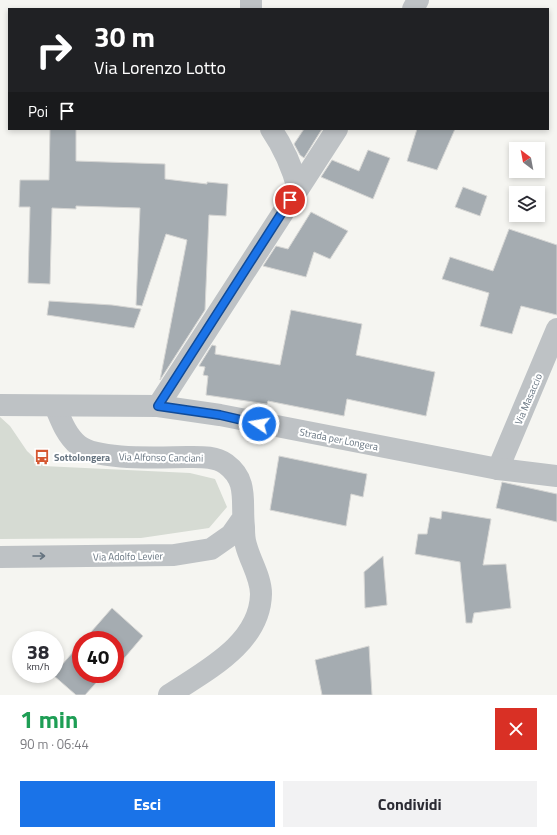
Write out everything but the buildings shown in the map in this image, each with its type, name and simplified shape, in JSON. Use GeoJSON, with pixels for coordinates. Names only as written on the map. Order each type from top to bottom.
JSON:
{"type":"FeatureCollection","features":[{"type":"Feature","properties":{"kind":"street"},"geometry":{"type":"LineString","coordinates":[[272,130],[283,147],[292,167],[298,189]]}},
{"type":"Feature","properties":{"kind":"street"},"geometry":{"type":"LineString","coordinates":[[158,406],[336,130]]}},
{"type":"Feature","properties":{"kind":"street","name":"Via Masaccio"},"geometry":{"type":"LineString","coordinates":[[498,469],[557,329]]}},
{"type":"Feature","properties":{"kind":"street","name":"Strada per Longera"},"geometry":{"type":"LineString","coordinates":[[0,404],[55,406],[158,406],[220,415],[498,469],[557,476]]}},
{"type":"Feature","properties":{"kind":"street","name":"Via Alfonso Canciani"},"geometry":{"type":"LineString","coordinates":[[55,406],[66,432],[78,445],[93,453],[110,456],[206,457],[224,463],[238,475],[244,495],[243,518],[246,544],[256,571],[261,594],[256,618],[234,650],[169,695]]}},
{"type":"Feature","properties":{"kind":"street","name":"Via Adolfo Levier"},"geometry":{"type":"LineString","coordinates":[[0,557],[174,555],[211,549],[231,535],[243,518]]}},
{"type":"Feature","properties":{"kind":"shaded area"},"geometry":{"type":"Polygon","coordinates":[[[0,417],[10,426],[27,451],[43,466],[190,473],[215,479],[227,507],[209,528],[141,538],[0,539],[0,417]]]}},
{"type":"Feature","properties":{"kind":"place","name":"Sottolongera"},"geometry":{"type":"Point","coordinates":[42,457]}},
{"type":"Feature","properties":{"kind":"route"},"geometry":{"type":"LineString","coordinates":[[259,424],[220,415],[158,406],[290,200]]}}]}
